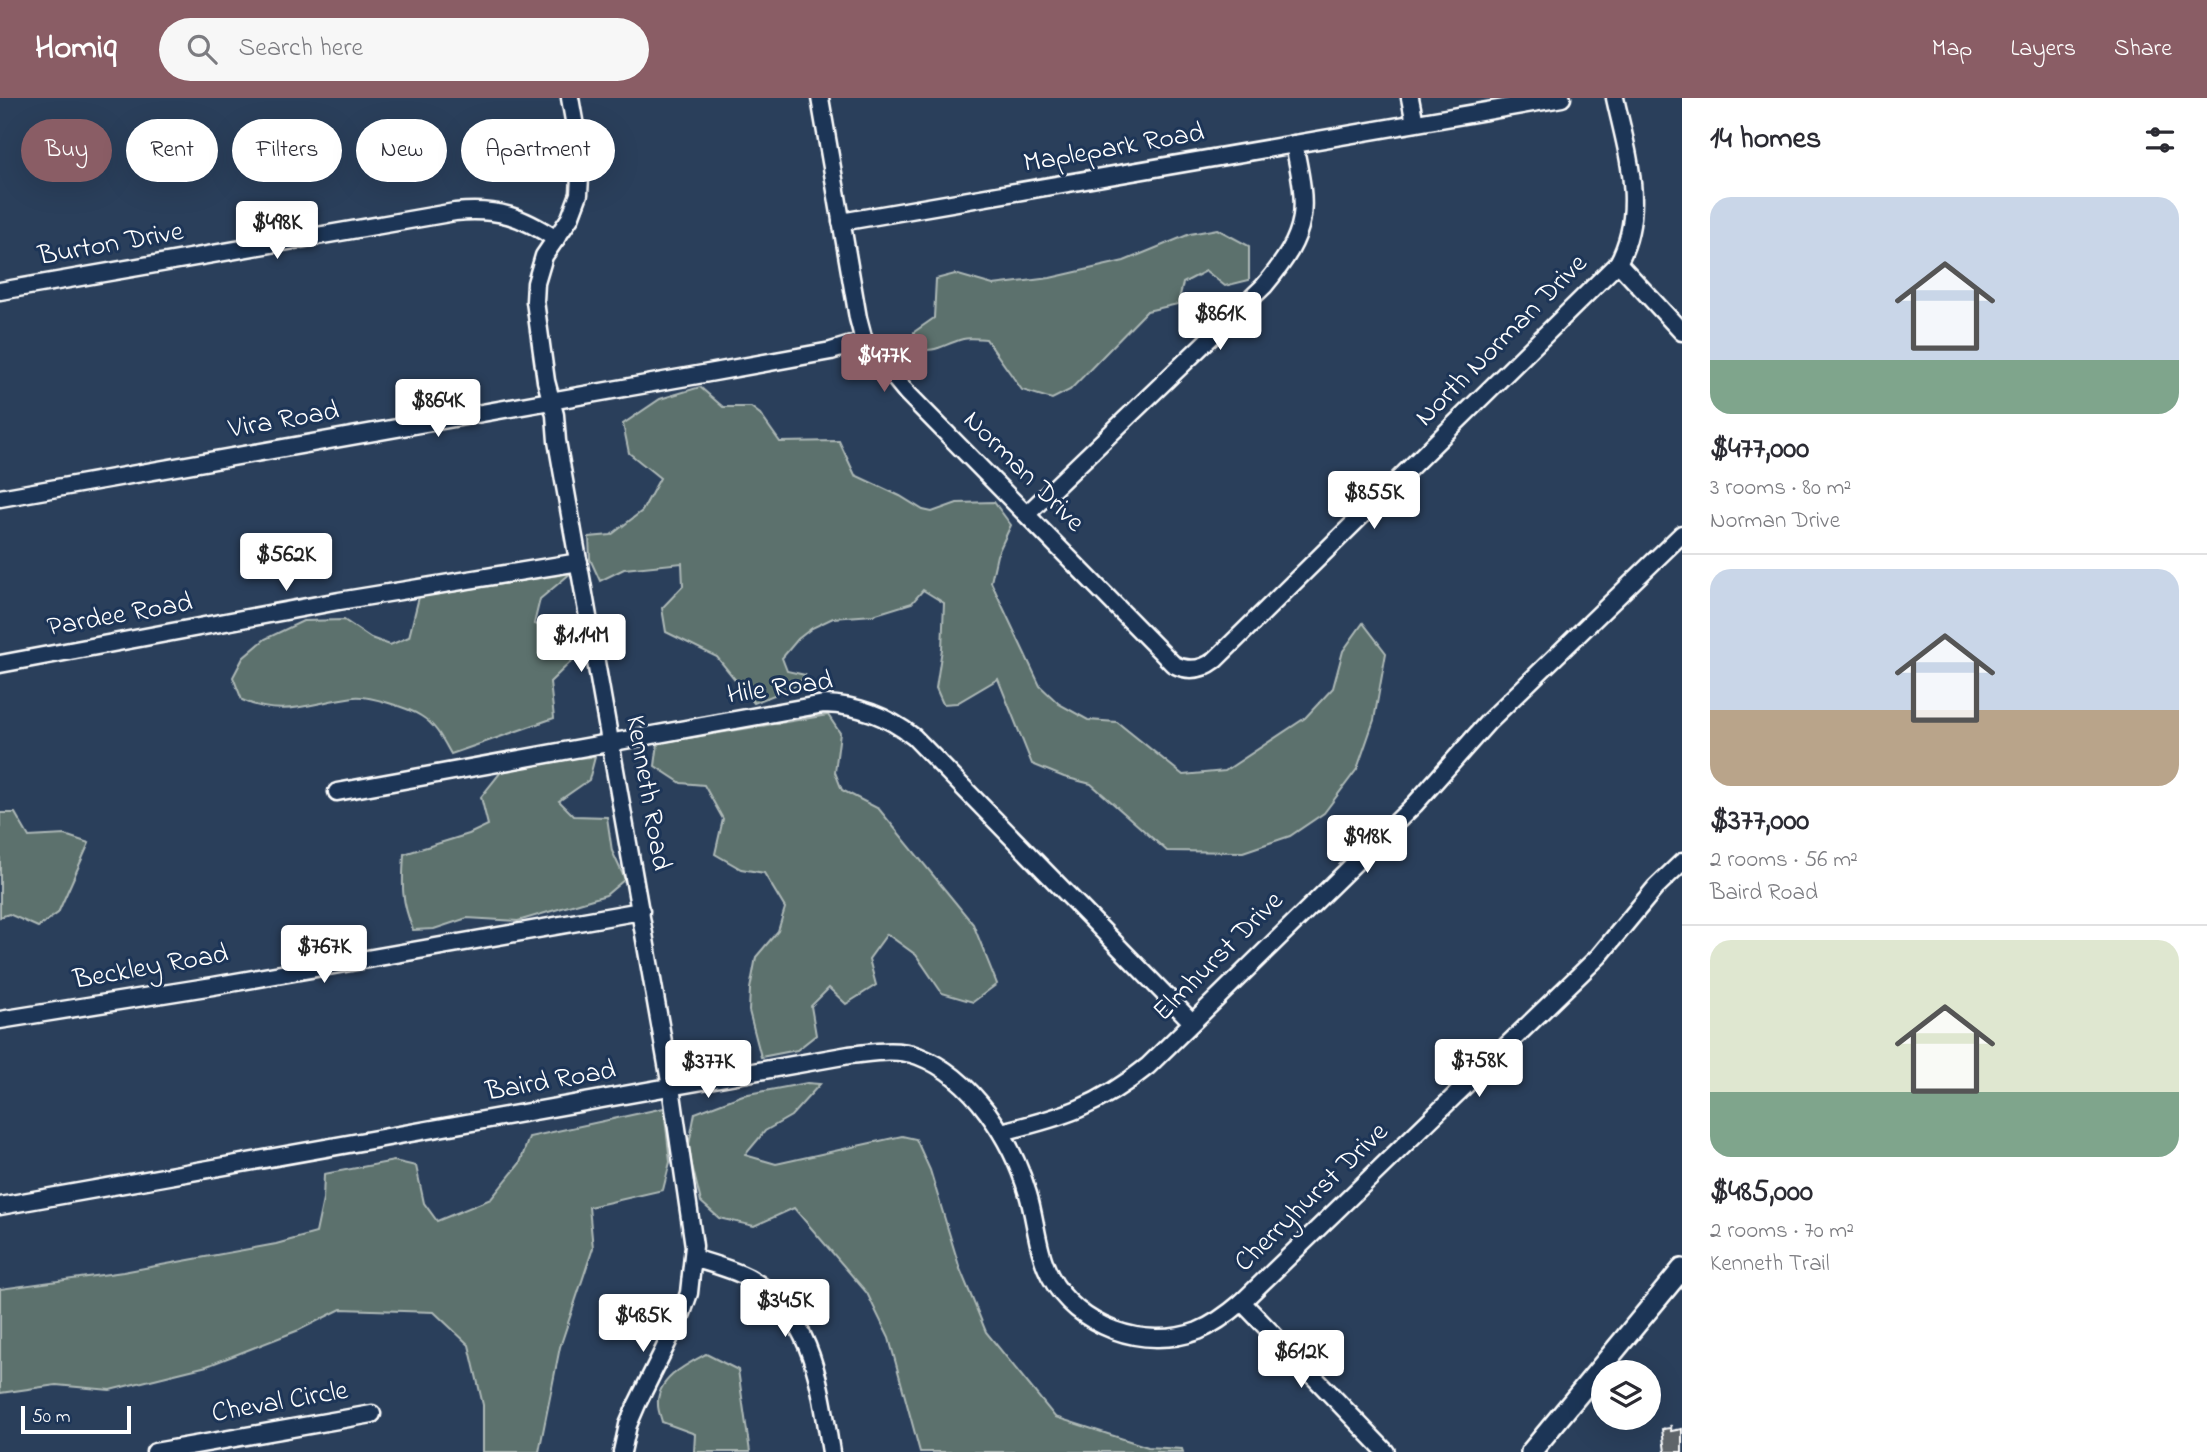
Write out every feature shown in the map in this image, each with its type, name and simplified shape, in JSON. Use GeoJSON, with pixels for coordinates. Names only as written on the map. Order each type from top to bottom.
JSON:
{"type":"FeatureCollection","features":[{"type":"Feature","properties":{"kind":"main road"},"geometry":{"type":"LineString","coordinates":[[1531,1452],[1682,1269]]}},
{"type":"Feature","properties":{"kind":"street","name":"Kenneth Road"},"geometry":{"type":"LineString","coordinates":[[570,98],[579,143],[581,184],[576,205],[544,256],[539,269],[535,301],[546,381],[552,400],[671,1087],[691,1217],[693,1258],[689,1293],[682,1313],[628,1425],[622,1452]]}},
{"type":"Feature","properties":{"kind":"street","name":"Norman Drive"},"geometry":{"type":"LineString","coordinates":[[820,98],[864,341],[907,393],[1114,604]]}},
{"type":"Feature","properties":{"kind":"street"},"geometry":{"type":"LineString","coordinates":[[1410,98],[1415,123]]}},
{"type":"Feature","properties":{"kind":"street","name":"Maplepark Road"},"geometry":{"type":"LineString","coordinates":[[841,222],[1562,98]]}},
{"type":"Feature","properties":{"kind":"street","name":"North Norman Drive"},"geometry":{"type":"LineString","coordinates":[[1114,604],[1173,664],[1185,669],[1208,666],[1618,263],[1627,246],[1634,192],[1615,98]]}},
{"type":"Feature","properties":{"kind":"street"},"geometry":{"type":"LineString","coordinates":[[1027,514],[1264,286],[1282,265],[1299,235],[1303,212],[1302,184],[1294,144]]}},
{"type":"Feature","properties":{"kind":"street","name":"Burton Drive"},"geometry":{"type":"LineString","coordinates":[[0,290],[475,210],[508,213],[556,239]]}},
{"type":"Feature","properties":{"kind":"street"},"geometry":{"type":"LineString","coordinates":[[1618,263],[1682,331]]}},
{"type":"Feature","properties":{"kind":"street","name":"Vira Road"},"geometry":{"type":"LineString","coordinates":[[0,498],[831,351],[864,341]]}},
{"type":"Feature","properties":{"kind":"street","name":"Elmhurst Drive"},"geometry":{"type":"LineString","coordinates":[[1001,1132],[1061,1117],[1105,1097],[1147,1066],[1415,804],[1488,722],[1682,534]]}},
{"type":"Feature","properties":{"kind":"street","name":"Pardee Road"},"geometry":{"type":"LineString","coordinates":[[0,664],[339,601],[579,562]]}},
{"type":"Feature","properties":{"kind":"street","name":"Hile Road"},"geometry":{"type":"LineString","coordinates":[[337,792],[824,704],[851,706],[880,716],[914,737],[1191,1021]]}},
{"type":"Feature","properties":{"kind":"street","name":"Cherryhurst Drive"},"geometry":{"type":"LineString","coordinates":[[1242,1302],[1599,956],[1656,887],[1682,862]]}},
{"type":"Feature","properties":{"kind":"street","name":"Beckley Road"},"geometry":{"type":"LineString","coordinates":[[0,1020],[213,986],[641,911]]}},
{"type":"Feature","properties":{"kind":"street","name":"Baird Road"},"geometry":{"type":"LineString","coordinates":[[0,1206],[849,1055],[899,1052],[916,1056],[954,1079],[989,1114],[1016,1161],[1047,1268],[1058,1289],[1078,1310],[1098,1323],[1124,1334],[1170,1338],[1196,1332],[1216,1323],[1242,1302]]}},
{"type":"Feature","properties":{"kind":"street"},"geometry":{"type":"LineString","coordinates":[[693,1258],[749,1278],[773,1295],[794,1318],[810,1349],[831,1452]]}},
{"type":"Feature","properties":{"kind":"street"},"geometry":{"type":"LineString","coordinates":[[1242,1302],[1386,1452]]}},
{"type":"Feature","properties":{"kind":"street","name":"Cheval Circle"},"geometry":{"type":"LineString","coordinates":[[155,1452],[372,1414]]}},
{"type":"Feature","properties":{"kind":"path"},"geometry":{"type":"LineString","coordinates":[[1663,1429],[1671,1426],[1676,1430]]}},
{"type":"Feature","properties":{"kind":"green space"},"geometry":{"type":"Polygon","coordinates":[[[1217,229],[1249,246],[1249,280],[1225,286],[1206,271],[1183,283],[1178,304],[1147,311],[1070,390],[1052,399],[1022,390],[986,339],[966,338],[934,349],[913,348],[914,332],[934,318],[936,279],[955,274],[993,285],[1050,278],[1124,261],[1190,234],[1217,229]]]}},
{"type":"Feature","properties":{"kind":"green space"},"geometry":{"type":"Polygon","coordinates":[[[700,387],[723,407],[751,407],[760,414],[780,442],[839,441],[855,475],[923,510],[932,512],[957,503],[994,502],[1011,525],[997,555],[991,582],[1040,686],[1059,704],[1088,720],[1117,722],[1183,775],[1225,771],[1305,718],[1333,688],[1343,651],[1363,623],[1386,653],[1374,720],[1357,769],[1324,813],[1290,836],[1243,852],[1167,851],[1091,784],[1032,764],[998,679],[957,703],[943,704],[936,688],[942,649],[944,603],[923,590],[912,603],[873,615],[833,618],[812,628],[798,639],[782,658],[787,671],[805,675],[797,686],[754,703],[717,657],[666,632],[662,608],[683,586],[682,563],[624,569],[600,581],[590,559],[589,537],[611,535],[642,511],[660,478],[629,453],[623,424],[660,399],[700,387]]]}},
{"type":"Feature","properties":{"kind":"green space"},"geometry":{"type":"Polygon","coordinates":[[[571,573],[540,599],[534,624],[571,632],[581,652],[550,682],[554,718],[451,754],[431,724],[398,706],[354,697],[298,708],[257,706],[242,700],[233,677],[243,658],[265,639],[303,621],[344,620],[371,638],[390,645],[409,637],[419,597],[571,573]]]}},
{"type":"Feature","properties":{"kind":"green space"},"geometry":{"type":"Polygon","coordinates":[[[828,715],[840,733],[835,772],[842,790],[879,809],[973,924],[997,984],[973,1002],[942,993],[916,955],[887,934],[869,959],[876,985],[846,1004],[829,988],[811,1006],[816,1035],[797,1050],[761,1057],[749,1011],[750,989],[756,957],[778,931],[785,908],[764,873],[741,869],[715,854],[723,819],[704,785],[681,783],[655,766],[658,743],[828,715]]]}},
{"type":"Feature","properties":{"kind":"green space"},"geometry":{"type":"Polygon","coordinates":[[[595,757],[589,780],[559,801],[574,816],[607,817],[612,851],[625,879],[606,895],[518,921],[467,918],[434,929],[413,930],[403,893],[404,854],[469,834],[488,825],[481,797],[501,772],[567,758],[595,757]]]}},
{"type":"Feature","properties":{"kind":"green space"},"geometry":{"type":"Polygon","coordinates":[[[0,813],[15,813],[29,837],[65,835],[89,843],[58,913],[38,927],[9,914],[0,917],[0,813]]]}},
{"type":"Feature","properties":{"kind":"green space"},"geometry":{"type":"Polygon","coordinates":[[[807,1083],[820,1084],[791,1116],[765,1131],[745,1155],[776,1164],[902,1136],[916,1139],[930,1170],[960,1269],[986,1332],[1055,1417],[1148,1447],[1182,1449],[1183,1452],[920,1452],[889,1338],[867,1293],[794,1208],[754,1226],[719,1218],[701,1202],[688,1149],[695,1113],[743,1095],[807,1083]]]}},
{"type":"Feature","properties":{"kind":"green space"},"geometry":{"type":"Polygon","coordinates":[[[664,1108],[670,1162],[663,1190],[589,1207],[593,1248],[560,1347],[539,1452],[483,1452],[483,1405],[469,1345],[434,1312],[341,1309],[299,1330],[207,1366],[110,1390],[56,1385],[0,1393],[0,1289],[123,1272],[276,1244],[316,1233],[323,1200],[324,1174],[394,1161],[416,1166],[424,1203],[437,1221],[491,1199],[520,1163],[529,1137],[664,1108]]]}},
{"type":"Feature","properties":{"kind":"green space"},"geometry":{"type":"Polygon","coordinates":[[[706,1354],[738,1370],[750,1452],[694,1452],[695,1434],[662,1422],[658,1405],[662,1387],[674,1373],[706,1354]]]}},
{"type":"Feature","properties":{"kind":"building"},"geometry":{"type":"Polygon","coordinates":[[[1670,1428],[1671,1431],[1682,1429],[1682,1452],[1665,1452],[1662,1429],[1670,1428]]]}}]}
